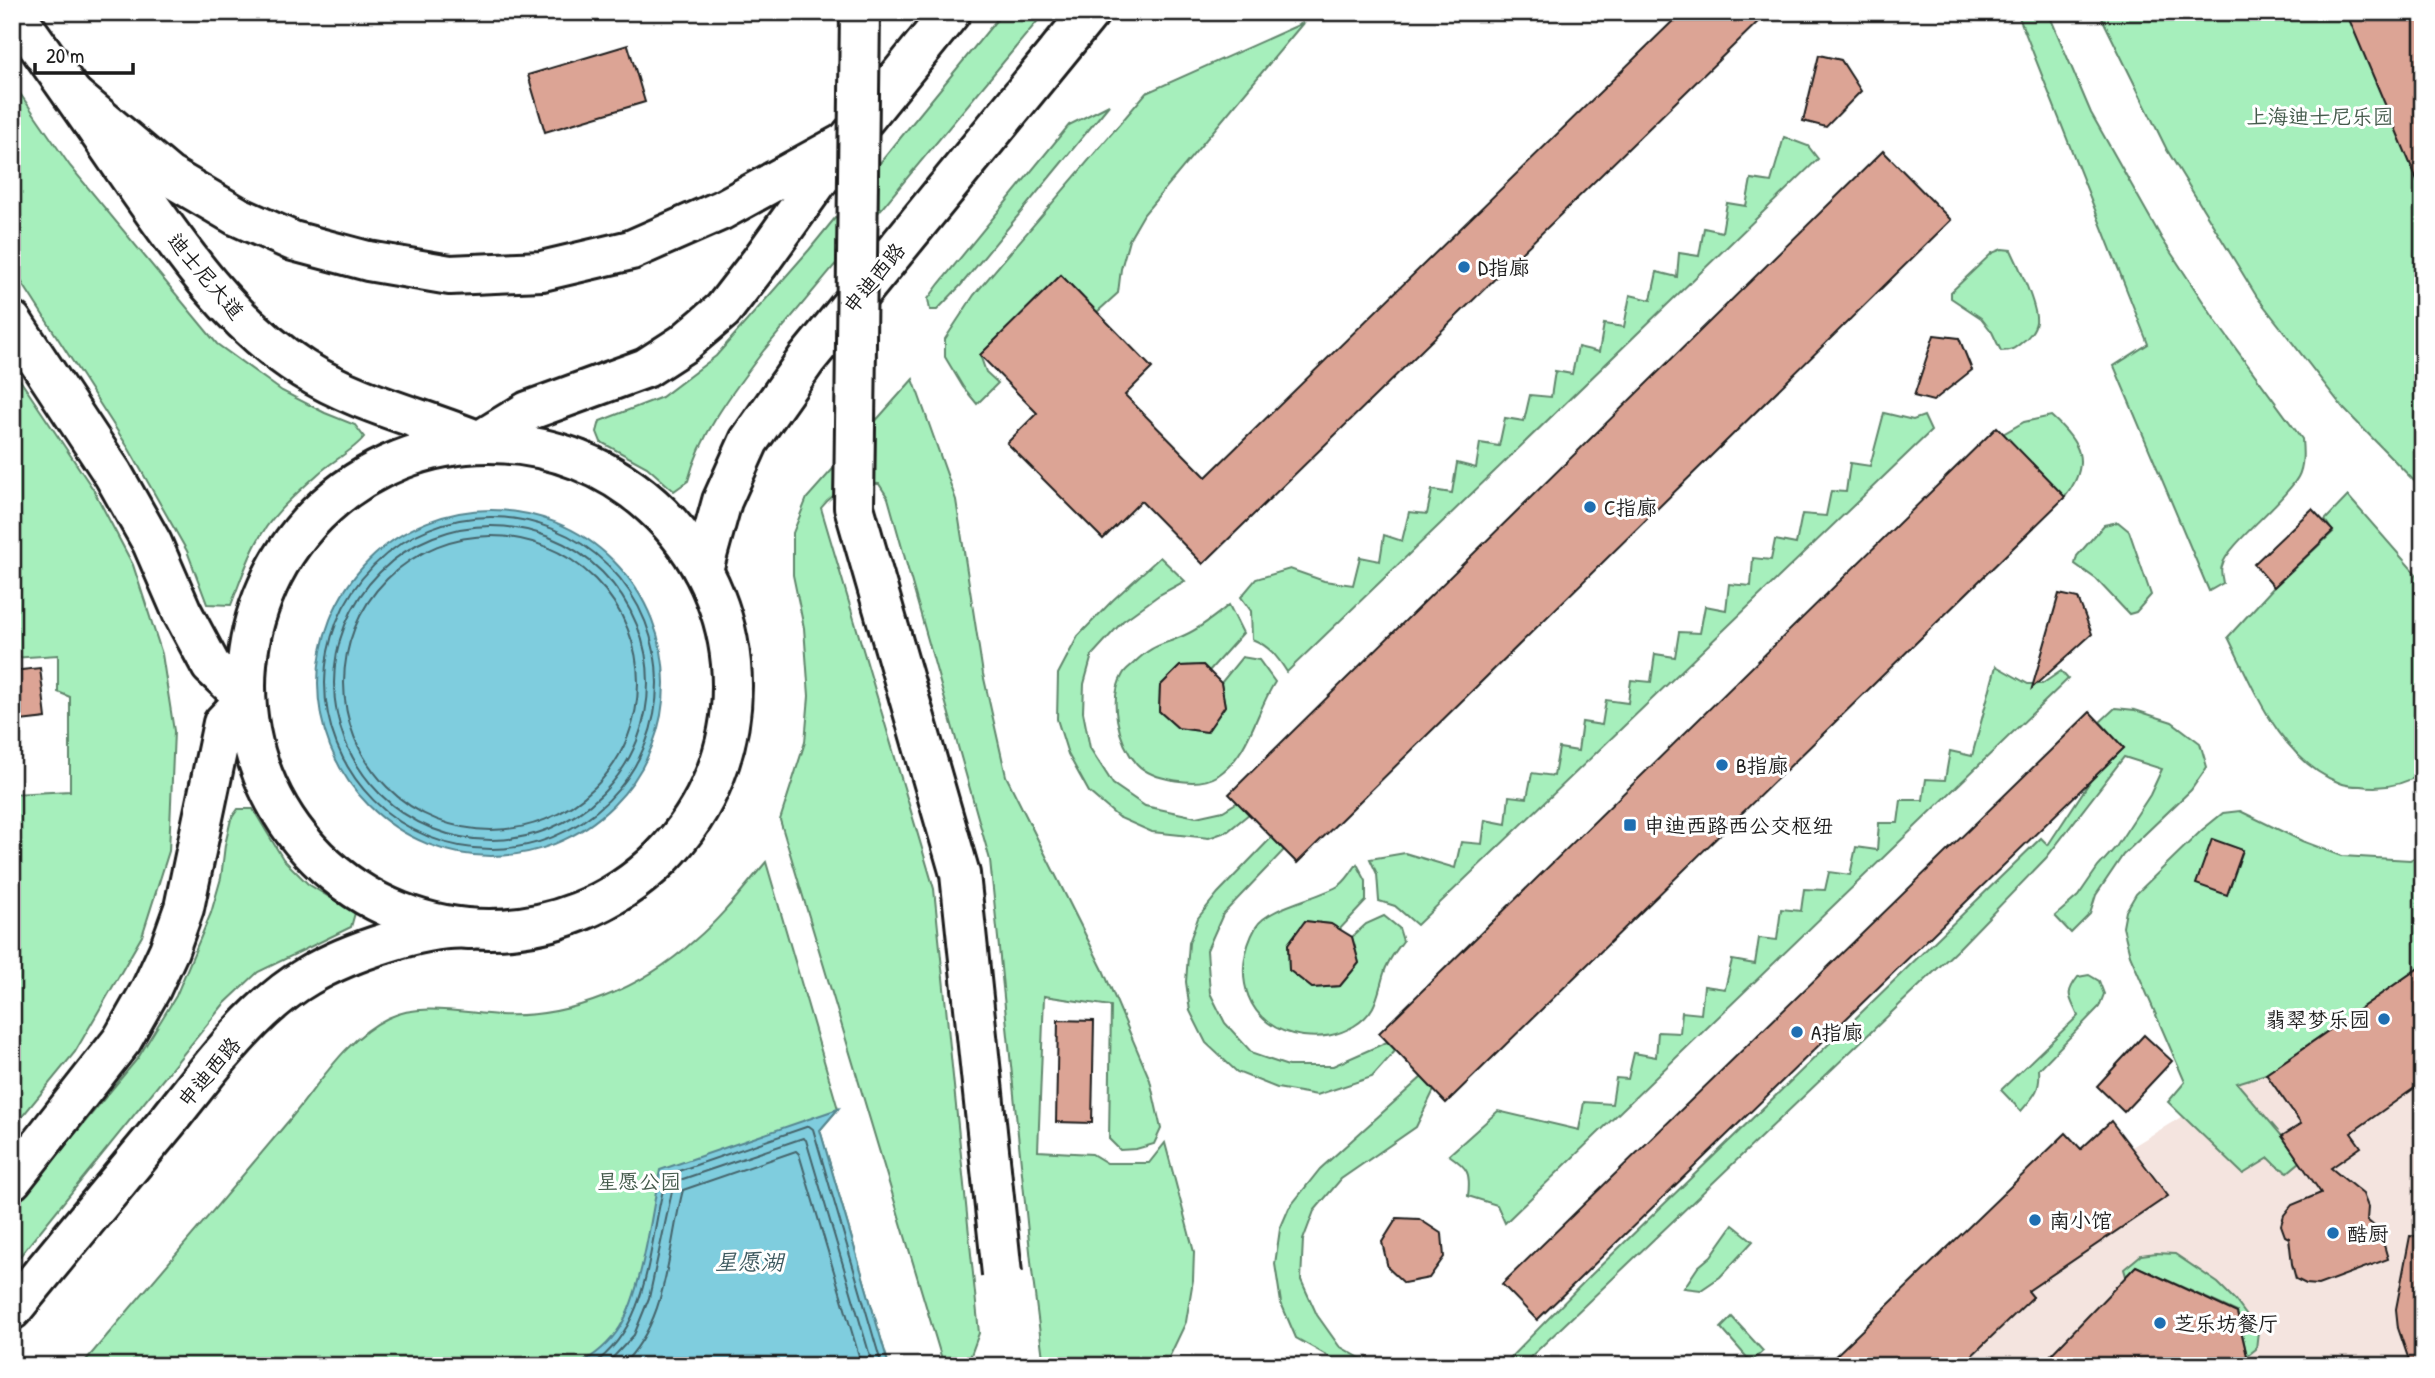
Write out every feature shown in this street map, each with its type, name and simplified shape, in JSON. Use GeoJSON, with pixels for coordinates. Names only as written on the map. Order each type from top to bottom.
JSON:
{"type":"FeatureCollection","features":[{"type":"Feature","properties":{"kind":"main road","name":"迪士尼大道"},"geometry":{"type":"LineString","coordinates":[[14,12],[190,263],[236,316],[302,368],[346,392],[479,441]]}},
{"type":"Feature","properties":{"kind":"main road"},"geometry":{"type":"LineString","coordinates":[[860,12],[854,508],[960,874],[1002,1274]]}},
{"type":"Feature","properties":{"kind":"main road"},"geometry":{"type":"LineString","coordinates":[[479,441],[528,411],[646,368],[682,344],[723,310],[846,142],[951,12]]}},
{"type":"Feature","properties":{"kind":"main road","name":"申迪西路"},"geometry":{"type":"LineString","coordinates":[[703,570],[722,501],[749,441],[806,360],[1090,12]]}},
{"type":"Feature","properties":{"kind":"main road"},"geometry":{"type":"LineString","coordinates":[[73,95],[169,176],[237,216],[293,241],[368,261],[450,275],[542,271],[631,250],[722,210],[846,142]]}},
{"type":"Feature","properties":{"kind":"main road"},"geometry":{"type":"LineString","coordinates":[[12,321],[113,474],[152,543],[182,612],[211,666],[246,699]]}},
{"type":"Feature","properties":{"kind":"main road"},"geometry":{"type":"LineString","coordinates":[[479,441],[518,443],[556,450],[592,464],[626,483],[665,517],[682,537],[703,570],[721,613],[731,660],[731,708],[722,754],[705,798],[678,838],[646,872],[607,899],[563,918],[517,928],[470,929],[413,918],[360,893],[314,857],[280,810],[256,757],[246,699],[254,622],[285,552],[337,494],[404,456],[479,441]]}},
{"type":"Feature","properties":{"kind":"main road"},"geometry":{"type":"LineString","coordinates":[[12,1180],[122,1040],[151,989],[184,908],[223,723],[246,699]]}},
{"type":"Feature","properties":{"kind":"main road","name":"申迪西路"},"geometry":{"type":"LineString","coordinates":[[12,1310],[227,1048],[268,1007],[307,976],[358,953],[410,937],[455,928],[470,929]]}},
{"type":"Feature","properties":{"kind":"shaded area"},"geometry":{"type":"Polygon","coordinates":[[[2423,965],[2423,1366],[1825,1366],[2066,1133],[2081,1149],[2094,1137],[2117,1156],[2237,1083],[2266,1074],[2423,965]]]}},
{"type":"Feature","properties":{"kind":"green space"},"geometry":{"type":"Polygon","coordinates":[[[1003,12],[1045,12],[764,350],[730,396],[710,429],[688,481],[674,491],[647,467],[601,442],[597,432],[600,421],[662,397],[716,356],[809,250],[1003,12]]]}},
{"type":"Feature","properties":{"kind":"green space"},"geometry":{"type":"Polygon","coordinates":[[[2017,12],[2048,12],[2091,113],[2162,239],[2217,323],[2302,439],[2302,463],[2298,477],[2226,557],[2221,568],[2223,583],[2209,591],[2114,366],[2148,344],[2017,12]]]}},
{"type":"Feature","properties":{"kind":"green space","name":"上海迪士尼乐园"},"geometry":{"type":"Polygon","coordinates":[[[2099,12],[2423,12],[2423,490],[2344,409],[2257,297],[2167,150],[2099,12]]]}},
{"type":"Feature","properties":{"kind":"green space"},"geometry":{"type":"Polygon","coordinates":[[[1303,23],[1144,214],[1129,240],[1118,293],[1097,312],[1061,275],[980,355],[986,372],[998,383],[977,404],[945,357],[945,339],[974,295],[1146,93],[1303,23]]]}},
{"type":"Feature","properties":{"kind":"green space"},"geometry":{"type":"Polygon","coordinates":[[[12,82],[70,166],[217,344],[282,391],[355,425],[364,437],[309,482],[268,524],[252,551],[231,605],[207,604],[187,551],[129,449],[12,267],[12,82]]]}},
{"type":"Feature","properties":{"kind":"green space"},"geometry":{"type":"Polygon","coordinates":[[[1109,105],[961,285],[937,310],[930,310],[928,299],[939,284],[1069,125],[1109,105]]]}},
{"type":"Feature","properties":{"kind":"green space"},"geometry":{"type":"Polygon","coordinates":[[[1784,137],[1808,146],[1818,159],[1287,672],[1272,652],[1252,639],[1251,611],[1241,597],[1256,579],[1290,569],[1324,581],[1353,585],[1360,557],[1380,561],[1384,535],[1402,541],[1409,512],[1427,514],[1432,490],[1452,493],[1457,463],[1476,468],[1480,443],[1499,446],[1505,418],[1524,421],[1530,395],[1551,397],[1555,371],[1572,374],[1578,347],[1599,352],[1604,324],[1624,327],[1630,295],[1651,300],[1657,272],[1677,277],[1679,253],[1699,256],[1704,228],[1722,232],[1727,203],[1746,206],[1751,179],[1771,182],[1784,137]]]}},
{"type":"Feature","properties":{"kind":"green space"},"geometry":{"type":"Polygon","coordinates":[[[2002,249],[2011,250],[2023,275],[2036,315],[2036,322],[2028,337],[2007,351],[2001,351],[1992,332],[1981,318],[1951,298],[1951,292],[1992,253],[2002,249]]]}},
{"type":"Feature","properties":{"kind":"green space"},"geometry":{"type":"Polygon","coordinates":[[[12,368],[93,489],[133,565],[162,654],[174,731],[169,851],[142,936],[75,1052],[12,1129],[13,794],[70,791],[70,697],[58,692],[58,655],[12,658],[12,368]]]}},
{"type":"Feature","properties":{"kind":"green space"},"geometry":{"type":"Polygon","coordinates":[[[913,379],[956,500],[983,674],[1006,776],[1103,970],[1150,1080],[1161,1129],[1154,1144],[1136,1149],[1120,1150],[1109,1139],[1111,1006],[1044,996],[1038,1151],[1092,1154],[1107,1163],[1149,1163],[1165,1143],[1194,1252],[1193,1280],[1186,1322],[1165,1366],[1044,1366],[990,860],[888,498],[879,484],[847,488],[833,496],[821,508],[934,889],[979,1333],[967,1366],[944,1366],[780,820],[805,742],[809,696],[804,628],[793,575],[793,533],[807,498],[913,379]]]}},
{"type":"Feature","properties":{"kind":"green space"},"geometry":{"type":"Polygon","coordinates":[[[1884,413],[1913,420],[1924,416],[1931,431],[1417,925],[1395,906],[1379,901],[1377,874],[1370,859],[1405,853],[1455,868],[1461,842],[1482,844],[1485,820],[1506,824],[1509,796],[1527,798],[1532,773],[1554,776],[1559,748],[1578,751],[1582,722],[1602,725],[1606,700],[1628,703],[1631,680],[1651,682],[1655,654],[1675,657],[1679,632],[1700,633],[1705,606],[1726,610],[1729,584],[1751,586],[1753,558],[1771,560],[1775,540],[1796,544],[1802,514],[1826,516],[1831,491],[1846,492],[1850,463],[1870,466],[1884,413]]]}},
{"type":"Feature","properties":{"kind":"green space"},"geometry":{"type":"Polygon","coordinates":[[[2051,416],[2069,435],[2079,453],[2078,473],[2065,497],[2003,434],[2024,422],[2051,416]]]}},
{"type":"Feature","properties":{"kind":"green space"},"geometry":{"type":"Polygon","coordinates":[[[2348,496],[2423,582],[2423,773],[2401,783],[2386,786],[2342,784],[2319,773],[2301,758],[2285,741],[2259,700],[2228,637],[2274,587],[2333,532],[2325,520],[2348,496]]]}},
{"type":"Feature","properties":{"kind":"green space"},"geometry":{"type":"Polygon","coordinates":[[[2118,522],[2129,531],[2151,595],[2136,612],[2129,614],[2096,579],[2075,564],[2077,556],[2104,525],[2118,522]]]}},
{"type":"Feature","properties":{"kind":"green space"},"geometry":{"type":"Polygon","coordinates":[[[1160,557],[1185,581],[1159,595],[1123,621],[1092,655],[1084,684],[1083,712],[1090,748],[1113,784],[1145,806],[1196,817],[1223,811],[1238,802],[1249,814],[1228,831],[1209,838],[1152,832],[1118,817],[1089,792],[1068,754],[1057,719],[1058,674],[1078,636],[1160,557]]]}},
{"type":"Feature","properties":{"kind":"green space"},"geometry":{"type":"Polygon","coordinates":[[[1229,605],[1243,633],[1209,671],[1203,665],[1180,666],[1160,686],[1159,711],[1178,728],[1207,732],[1225,706],[1221,683],[1242,657],[1259,660],[1275,682],[1245,745],[1228,767],[1209,780],[1187,782],[1164,778],[1144,770],[1130,755],[1117,720],[1116,696],[1123,674],[1147,652],[1197,629],[1229,605]]]}},
{"type":"Feature","properties":{"kind":"green space"},"geometry":{"type":"Polygon","coordinates":[[[1996,666],[2028,684],[2042,684],[2061,671],[2068,679],[1505,1223],[1497,1205],[1468,1196],[1467,1172],[1449,1155],[1498,1111],[1579,1130],[1584,1102],[1612,1104],[1616,1078],[1628,1079],[1634,1053],[1656,1057],[1658,1032],[1680,1033],[1682,1012],[1701,1014],[1704,986],[1725,989],[1732,960],[1755,964],[1759,938],[1777,940],[1781,909],[1801,911],[1804,889],[1825,890],[1829,872],[1850,875],[1856,847],[1877,850],[1879,823],[1898,823],[1901,800],[1923,800],[1926,779],[1945,780],[1950,751],[1972,756],[1996,666]]]}},
{"type":"Feature","properties":{"kind":"green space"},"geometry":{"type":"Polygon","coordinates":[[[2115,708],[2135,710],[2172,722],[2200,743],[2207,767],[2191,790],[2123,855],[2096,895],[2090,914],[2071,933],[2055,916],[2078,896],[2116,847],[2150,795],[2162,769],[2124,757],[2046,858],[1959,948],[1521,1366],[1502,1366],[1588,1278],[2041,838],[2048,845],[2091,780],[2124,748],[2100,722],[2115,708]]]}},
{"type":"Feature","properties":{"kind":"green space"},"geometry":{"type":"Polygon","coordinates":[[[238,809],[253,809],[283,859],[308,884],[355,913],[351,927],[258,972],[223,1005],[12,1266],[12,1210],[138,1058],[176,996],[211,913],[221,878],[231,819],[238,809]]]}},
{"type":"Feature","properties":{"kind":"green space"},"geometry":{"type":"Polygon","coordinates":[[[2240,811],[2302,841],[2342,856],[2410,860],[2423,854],[2423,965],[2266,1074],[2237,1083],[2282,1136],[2300,1162],[2288,1172],[2269,1158],[2243,1174],[2168,1102],[2185,1082],[2130,955],[2123,927],[2126,911],[2136,894],[2223,813],[2240,811]]]}},
{"type":"Feature","properties":{"kind":"green space"},"geometry":{"type":"Polygon","coordinates":[[[1272,837],[1284,850],[1223,914],[1207,950],[1210,993],[1225,1023],[1253,1054],[1288,1066],[1333,1066],[1387,1042],[1396,1050],[1372,1077],[1317,1095],[1277,1088],[1237,1072],[1206,1043],[1190,1011],[1186,982],[1189,943],[1198,918],[1272,837]]]}},
{"type":"Feature","properties":{"kind":"green space","name":"星愿公园"},"geometry":{"type":"Polygon","coordinates":[[[766,862],[838,1109],[820,1130],[889,1366],[81,1366],[286,1124],[332,1065],[372,1027],[388,1018],[414,1010],[525,1015],[552,1012],[604,997],[652,973],[695,940],[766,862]]]}},
{"type":"Feature","properties":{"kind":"green space"},"geometry":{"type":"Polygon","coordinates":[[[1357,864],[1366,881],[1366,901],[1339,930],[1331,924],[1305,921],[1288,944],[1289,970],[1312,988],[1340,986],[1359,963],[1352,937],[1366,924],[1384,916],[1399,928],[1403,941],[1387,964],[1372,1009],[1362,1021],[1342,1032],[1323,1036],[1303,1036],[1284,1031],[1256,1011],[1248,996],[1244,980],[1244,962],[1248,945],[1262,920],[1282,908],[1340,885],[1357,864]]]}},
{"type":"Feature","properties":{"kind":"green space"},"geometry":{"type":"Polygon","coordinates":[[[2089,975],[2099,981],[2104,994],[2099,1007],[2039,1069],[2036,1092],[2021,1111],[2001,1090],[2078,1016],[2071,1000],[2071,988],[2078,977],[2089,975]]]}},
{"type":"Feature","properties":{"kind":"green space"},"geometry":{"type":"Polygon","coordinates":[[[1422,1077],[1434,1090],[1416,1127],[1341,1179],[1314,1211],[1303,1240],[1301,1280],[1317,1315],[1339,1346],[1360,1358],[1403,1366],[1346,1366],[1296,1338],[1281,1303],[1275,1264],[1280,1229],[1289,1208],[1320,1169],[1422,1077]]]}},
{"type":"Feature","properties":{"kind":"green space"},"geometry":{"type":"Polygon","coordinates":[[[1733,1225],[1753,1241],[1720,1277],[1701,1290],[1684,1288],[1698,1267],[1711,1256],[1733,1225]]]}},
{"type":"Feature","properties":{"kind":"green space"},"geometry":{"type":"Polygon","coordinates":[[[2175,1254],[2218,1283],[2235,1300],[2258,1331],[2256,1349],[2247,1356],[2237,1312],[2136,1266],[2126,1276],[2124,1269],[2141,1255],[2175,1254]]]}},
{"type":"Feature","properties":{"kind":"green space"},"geometry":{"type":"Polygon","coordinates":[[[1732,1317],[1763,1351],[1751,1362],[1721,1328],[1732,1317]]]}},
{"type":"Feature","properties":{"kind":"water"},"geometry":{"type":"Polygon","coordinates":[[[491,510],[525,513],[573,530],[601,549],[625,573],[644,601],[657,633],[664,683],[661,717],[644,765],[625,793],[601,817],[573,836],[541,849],[491,856],[457,853],[409,836],[381,817],[357,793],[338,765],[325,733],[318,683],[321,649],[338,601],[357,573],[381,549],[409,530],[441,517],[491,510]]]}},
{"type":"Feature","properties":{"kind":"water","name":"星愿湖"},"geometry":{"type":"Polygon","coordinates":[[[838,1109],[820,1130],[889,1366],[576,1366],[606,1344],[628,1312],[645,1251],[660,1170],[838,1109]]]}},
{"type":"Feature","properties":{"kind":"building","name":"D指廊"},"geometry":{"type":"Polygon","coordinates":[[[1682,12],[1768,12],[1203,564],[1141,501],[1103,539],[1007,443],[1037,413],[980,355],[1061,275],[1152,368],[1125,395],[1206,477],[1682,12]]]}},
{"type":"Feature","properties":{"kind":"building"},"geometry":{"type":"Polygon","coordinates":[[[2346,12],[2423,12],[2423,194],[2346,12]]]}},
{"type":"Feature","properties":{"kind":"building"},"geometry":{"type":"Polygon","coordinates":[[[628,45],[645,102],[545,132],[528,75],[628,45]]]}},
{"type":"Feature","properties":{"kind":"building"},"geometry":{"type":"Polygon","coordinates":[[[1819,55],[1841,60],[1861,91],[1826,127],[1803,121],[1819,55]]]}},
{"type":"Feature","properties":{"kind":"building","name":"C指廊"},"geometry":{"type":"Polygon","coordinates":[[[1883,151],[1951,220],[1297,863],[1229,794],[1883,151]]]}},
{"type":"Feature","properties":{"kind":"building"},"geometry":{"type":"Polygon","coordinates":[[[1934,335],[1959,338],[1972,370],[1933,401],[1914,396],[1934,335]]]}},
{"type":"Feature","properties":{"kind":"building","name":"B指廊"},"geometry":{"type":"Polygon","coordinates":[[[1997,427],[2065,497],[1446,1103],[1379,1033],[1997,427]]]}},
{"type":"Feature","properties":{"kind":"building"},"geometry":{"type":"Polygon","coordinates":[[[2312,509],[2333,531],[2274,587],[2254,564],[2312,509]]]}},
{"type":"Feature","properties":{"kind":"building"},"geometry":{"type":"Polygon","coordinates":[[[2059,594],[2078,598],[2092,634],[2032,688],[2059,594]]]}},
{"type":"Feature","properties":{"kind":"building"},"geometry":{"type":"Polygon","coordinates":[[[1203,665],[1221,683],[1225,706],[1207,732],[1178,728],[1159,711],[1160,686],[1180,666],[1203,665]]]}},
{"type":"Feature","properties":{"kind":"building"},"geometry":{"type":"Polygon","coordinates":[[[40,668],[46,718],[12,722],[12,671],[40,668]]]}},
{"type":"Feature","properties":{"kind":"building","name":"A指廊"},"geometry":{"type":"Polygon","coordinates":[[[2090,712],[2124,748],[1537,1320],[1502,1284],[2090,712]]]}},
{"type":"Feature","properties":{"kind":"building"},"geometry":{"type":"Polygon","coordinates":[[[2212,839],[2243,850],[2227,895],[2196,884],[2212,839]]]}},
{"type":"Feature","properties":{"kind":"building"},"geometry":{"type":"Polygon","coordinates":[[[1305,921],[1331,924],[1352,937],[1359,963],[1340,986],[1312,988],[1289,970],[1288,944],[1305,921]]]}},
{"type":"Feature","properties":{"kind":"building","name":"翡翠梦乐园"},"geometry":{"type":"Polygon","coordinates":[[[2423,965],[2423,1082],[2351,1133],[2361,1147],[2331,1168],[2363,1194],[2368,1207],[2367,1220],[2380,1231],[2388,1259],[2318,1285],[2306,1284],[2296,1279],[2289,1238],[2285,1236],[2281,1225],[2284,1215],[2292,1205],[2321,1193],[2282,1136],[2301,1124],[2266,1074],[2423,965]]]}},
{"type":"Feature","properties":{"kind":"building"},"geometry":{"type":"Polygon","coordinates":[[[1058,1020],[1094,1021],[1092,1123],[1056,1122],[1058,1020]]]}},
{"type":"Feature","properties":{"kind":"building"},"geometry":{"type":"Polygon","coordinates":[[[2144,1035],[2172,1061],[2124,1112],[2097,1086],[2144,1035]]]}},
{"type":"Feature","properties":{"kind":"building"},"geometry":{"type":"Polygon","coordinates":[[[2111,1121],[2168,1196],[2028,1291],[2033,1297],[1961,1366],[1825,1366],[2066,1133],[2081,1149],[2111,1121]]]}},
{"type":"Feature","properties":{"kind":"building"},"geometry":{"type":"Polygon","coordinates":[[[1397,1218],[1419,1219],[1442,1234],[1444,1257],[1429,1278],[1404,1283],[1388,1268],[1382,1242],[1397,1218]]]}},
{"type":"Feature","properties":{"kind":"building"},"geometry":{"type":"Polygon","coordinates":[[[2410,1236],[2423,1237],[2423,1366],[2411,1366],[2398,1328],[2396,1309],[2410,1236]]]}},
{"type":"Feature","properties":{"kind":"building","name":"芝乐坊餐厅"},"geometry":{"type":"Polygon","coordinates":[[[2136,1266],[2237,1313],[2247,1356],[2239,1366],[2040,1366],[2136,1266]]]}},
{"type":"Feature","properties":{"kind":"place","name":"D指廊"},"geometry":{"type":"Point","coordinates":[1464,267]}},
{"type":"Feature","properties":{"kind":"place","name":"C指廊"},"geometry":{"type":"Point","coordinates":[1590,507]}},
{"type":"Feature","properties":{"kind":"place","name":"B指廊"},"geometry":{"type":"Point","coordinates":[1722,765]}},
{"type":"Feature","properties":{"kind":"place","name":"申迪西路西公交枢纽"},"geometry":{"type":"Point","coordinates":[1630,825]}},
{"type":"Feature","properties":{"kind":"place","name":"翡翠梦乐园"},"geometry":{"type":"Point","coordinates":[2384,1019]}},
{"type":"Feature","properties":{"kind":"place","name":"A指廊"},"geometry":{"type":"Point","coordinates":[1797,1032]}},
{"type":"Feature","properties":{"kind":"place","name":"南小馆"},"geometry":{"type":"Point","coordinates":[2035,1220]}},
{"type":"Feature","properties":{"kind":"place","name":"酷厨"},"geometry":{"type":"Point","coordinates":[2333,1233]}},
{"type":"Feature","properties":{"kind":"place","name":"芝乐坊餐厅"},"geometry":{"type":"Point","coordinates":[2160,1323]}}]}
